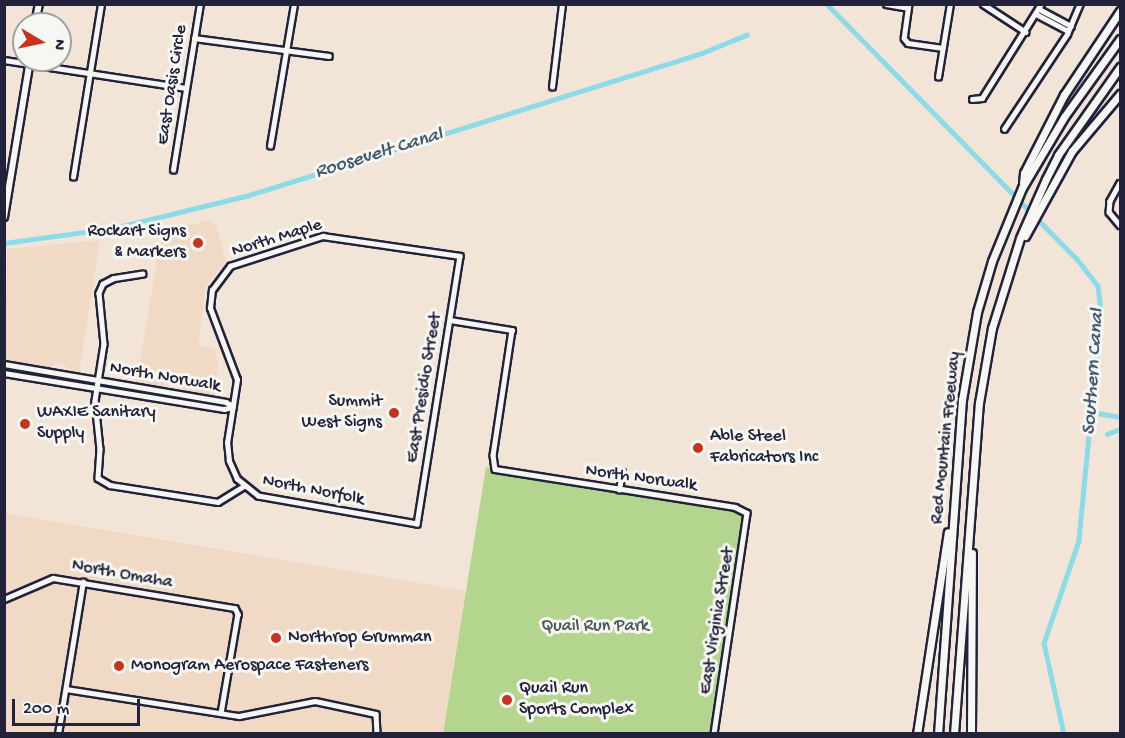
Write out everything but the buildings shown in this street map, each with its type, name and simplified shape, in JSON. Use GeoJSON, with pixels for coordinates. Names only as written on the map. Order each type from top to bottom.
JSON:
{"type":"FeatureCollection","features":[{"type":"Feature","properties":{"kind":"highway"},"geometry":{"type":"LineString","coordinates":[[1022,188],[1024,173],[1082,64],[1120,11]]}},
{"type":"Feature","properties":{"kind":"highway","name":"Red Mountain Freeway"},"geometry":{"type":"LineString","coordinates":[[938,734],[958,446],[965,375],[977,312],[1008,220],[1022,188],[1064,117],[1120,39]]}},
{"type":"Feature","properties":{"kind":"highway","name":"Red Mountain Freeway"},"geometry":{"type":"LineString","coordinates":[[954,734],[986,355],[1016,251],[1063,147],[1120,67]]}},
{"type":"Feature","properties":{"kind":"highway"},"geometry":{"type":"LineString","coordinates":[[1049,180],[1120,94]]}},
{"type":"Feature","properties":{"kind":"highway"},"geometry":{"type":"LineString","coordinates":[[917,734],[941,588],[958,446]]}},
{"type":"Feature","properties":{"kind":"highway"},"geometry":{"type":"LineString","coordinates":[[970,527],[971,734]]}},
{"type":"Feature","properties":{"kind":"main road"},"geometry":{"type":"LineString","coordinates":[[4,217],[8,175],[27,72]]}},
{"type":"Feature","properties":{"kind":"street"},"geometry":{"type":"LineString","coordinates":[[73,177],[101,4]]}},
{"type":"Feature","properties":{"kind":"street","name":"East Oasis Circle"},"geometry":{"type":"LineString","coordinates":[[173,170],[200,4]]}},
{"type":"Feature","properties":{"kind":"street"},"geometry":{"type":"LineString","coordinates":[[270,146],[284,52],[294,4]]}},
{"type":"Feature","properties":{"kind":"street"},"geometry":{"type":"LineString","coordinates":[[552,87],[562,4]]}},
{"type":"Feature","properties":{"kind":"street"},"geometry":{"type":"LineString","coordinates":[[886,4],[909,6],[904,39],[908,43],[943,48]]}},
{"type":"Feature","properties":{"kind":"street"},"geometry":{"type":"LineString","coordinates":[[938,77],[950,4]]}},
{"type":"Feature","properties":{"kind":"street"},"geometry":{"type":"LineString","coordinates":[[1004,129],[1070,29],[1080,4]]}},
{"type":"Feature","properties":{"kind":"street"},"geometry":{"type":"LineString","coordinates":[[983,5],[1026,32]]}},
{"type":"Feature","properties":{"kind":"street"},"geometry":{"type":"LineString","coordinates":[[972,99],[982,98],[1040,10],[1070,29]]}},
{"type":"Feature","properties":{"kind":"street"},"geometry":{"type":"LineString","coordinates":[[194,38],[284,52],[329,56]]}},
{"type":"Feature","properties":{"kind":"street"},"geometry":{"type":"LineString","coordinates":[[72,70],[186,88]]}},
{"type":"Feature","properties":{"kind":"street"},"geometry":{"type":"LineString","coordinates":[[1120,183],[1110,201],[1109,212],[1120,225]]}},
{"type":"Feature","properties":{"kind":"street","name":"North Maple"},"geometry":{"type":"LineString","coordinates":[[233,406],[236,372],[210,308],[216,282],[237,262],[323,236],[460,256]]}},
{"type":"Feature","properties":{"kind":"street","name":"East Presidio Street"},"geometry":{"type":"LineString","coordinates":[[417,524],[460,256]]}},
{"type":"Feature","properties":{"kind":"street"},"geometry":{"type":"LineString","coordinates":[[98,384],[104,344],[99,292],[103,284],[113,279],[143,274]]}},
{"type":"Feature","properties":{"kind":"street","name":"North Norwalk"},"geometry":{"type":"LineString","coordinates":[[450,320],[512,330],[493,455],[495,469],[735,507],[747,513]]}},
{"type":"Feature","properties":{"kind":"street","name":"North Norwalk"},"geometry":{"type":"LineString","coordinates":[[4,364],[173,400],[224,409],[233,406]]}},
{"type":"Feature","properties":{"kind":"street","name":"North Norwalk"},"geometry":{"type":"LineString","coordinates":[[4,373],[173,393],[233,406]]}},
{"type":"Feature","properties":{"kind":"street","name":"North Norfolk"},"geometry":{"type":"LineString","coordinates":[[98,384],[95,414],[100,449],[97,475],[104,484],[218,502],[244,486],[267,498],[417,524]]}},
{"type":"Feature","properties":{"kind":"street"},"geometry":{"type":"LineString","coordinates":[[173,393],[173,400]]}},
{"type":"Feature","properties":{"kind":"street"},"geometry":{"type":"LineString","coordinates":[[233,406],[227,452],[232,469],[244,486]]}},
{"type":"Feature","properties":{"kind":"street"},"geometry":{"type":"LineString","coordinates":[[619,490],[622,472]]}},
{"type":"Feature","properties":{"kind":"street","name":"East Virginia Street"},"geometry":{"type":"LineString","coordinates":[[714,734],[747,513]]}},
{"type":"Feature","properties":{"kind":"street","name":"North Omaha"},"geometry":{"type":"LineString","coordinates":[[4,599],[47,578],[234,608],[237,611],[220,713]]}},
{"type":"Feature","properties":{"kind":"street"},"geometry":{"type":"LineString","coordinates":[[58,734],[83,582]]}},
{"type":"Feature","properties":{"kind":"street"},"geometry":{"type":"LineString","coordinates":[[66,688],[220,713],[251,715],[284,704],[315,701],[376,714],[377,734]]}},
{"type":"Feature","properties":{"kind":"shaded area"},"geometry":{"type":"Polygon","coordinates":[[[210,220],[216,226],[226,261],[206,286],[198,345],[215,348],[218,365],[214,397],[187,393],[172,383],[162,388],[136,383],[162,232],[210,220]]]}},
{"type":"Feature","properties":{"kind":"shaded area"},"geometry":{"type":"Polygon","coordinates":[[[100,240],[79,374],[59,363],[46,369],[5,362],[7,249],[100,240]]]}},
{"type":"Feature","properties":{"kind":"shaded area"},"geometry":{"type":"Polygon","coordinates":[[[4,513],[466,591],[443,733],[5,733],[4,513]]]}},
{"type":"Feature","properties":{"kind":"green space","name":"Quail Run Park"},"geometry":{"type":"Polygon","coordinates":[[[486,467],[735,507],[747,513],[714,733],[443,734],[486,467]]]}},
{"type":"Feature","properties":{"kind":"waterway","name":"Southern Canal"},"geometry":{"type":"LineString","coordinates":[[827,4],[1077,259],[1098,286],[1101,311],[1079,541],[1044,643],[1064,734]]}},
{"type":"Feature","properties":{"kind":"waterway","name":"Roosevelt Canal"},"geometry":{"type":"LineString","coordinates":[[4,243],[114,228],[249,195],[702,53],[746,35]]}},
{"type":"Feature","properties":{"kind":"waterway"},"geometry":{"type":"LineString","coordinates":[[1092,412],[1120,417]]}},
{"type":"Feature","properties":{"kind":"waterway"},"geometry":{"type":"LineString","coordinates":[[1107,434],[1120,429]]}},
{"type":"Feature","properties":{"kind":"place","name":"Rockart Signs & Markers"},"geometry":{"type":"Point","coordinates":[198,243]}},
{"type":"Feature","properties":{"kind":"place","name":"Summit West Signs"},"geometry":{"type":"Point","coordinates":[394,413]}},
{"type":"Feature","properties":{"kind":"place","name":"WAXIE Sanitary Supply"},"geometry":{"type":"Point","coordinates":[25,424]}},
{"type":"Feature","properties":{"kind":"place","name":"Able Steel Fabricators Inc"},"geometry":{"type":"Point","coordinates":[698,448]}},
{"type":"Feature","properties":{"kind":"place","name":"Northrop Grumman"},"geometry":{"type":"Point","coordinates":[276,638]}},
{"type":"Feature","properties":{"kind":"place","name":"Monogram Aerospace Fasteners"},"geometry":{"type":"Point","coordinates":[119,666]}},
{"type":"Feature","properties":{"kind":"place","name":"Quail Run Sports Complex"},"geometry":{"type":"Point","coordinates":[507,700]}}]}
